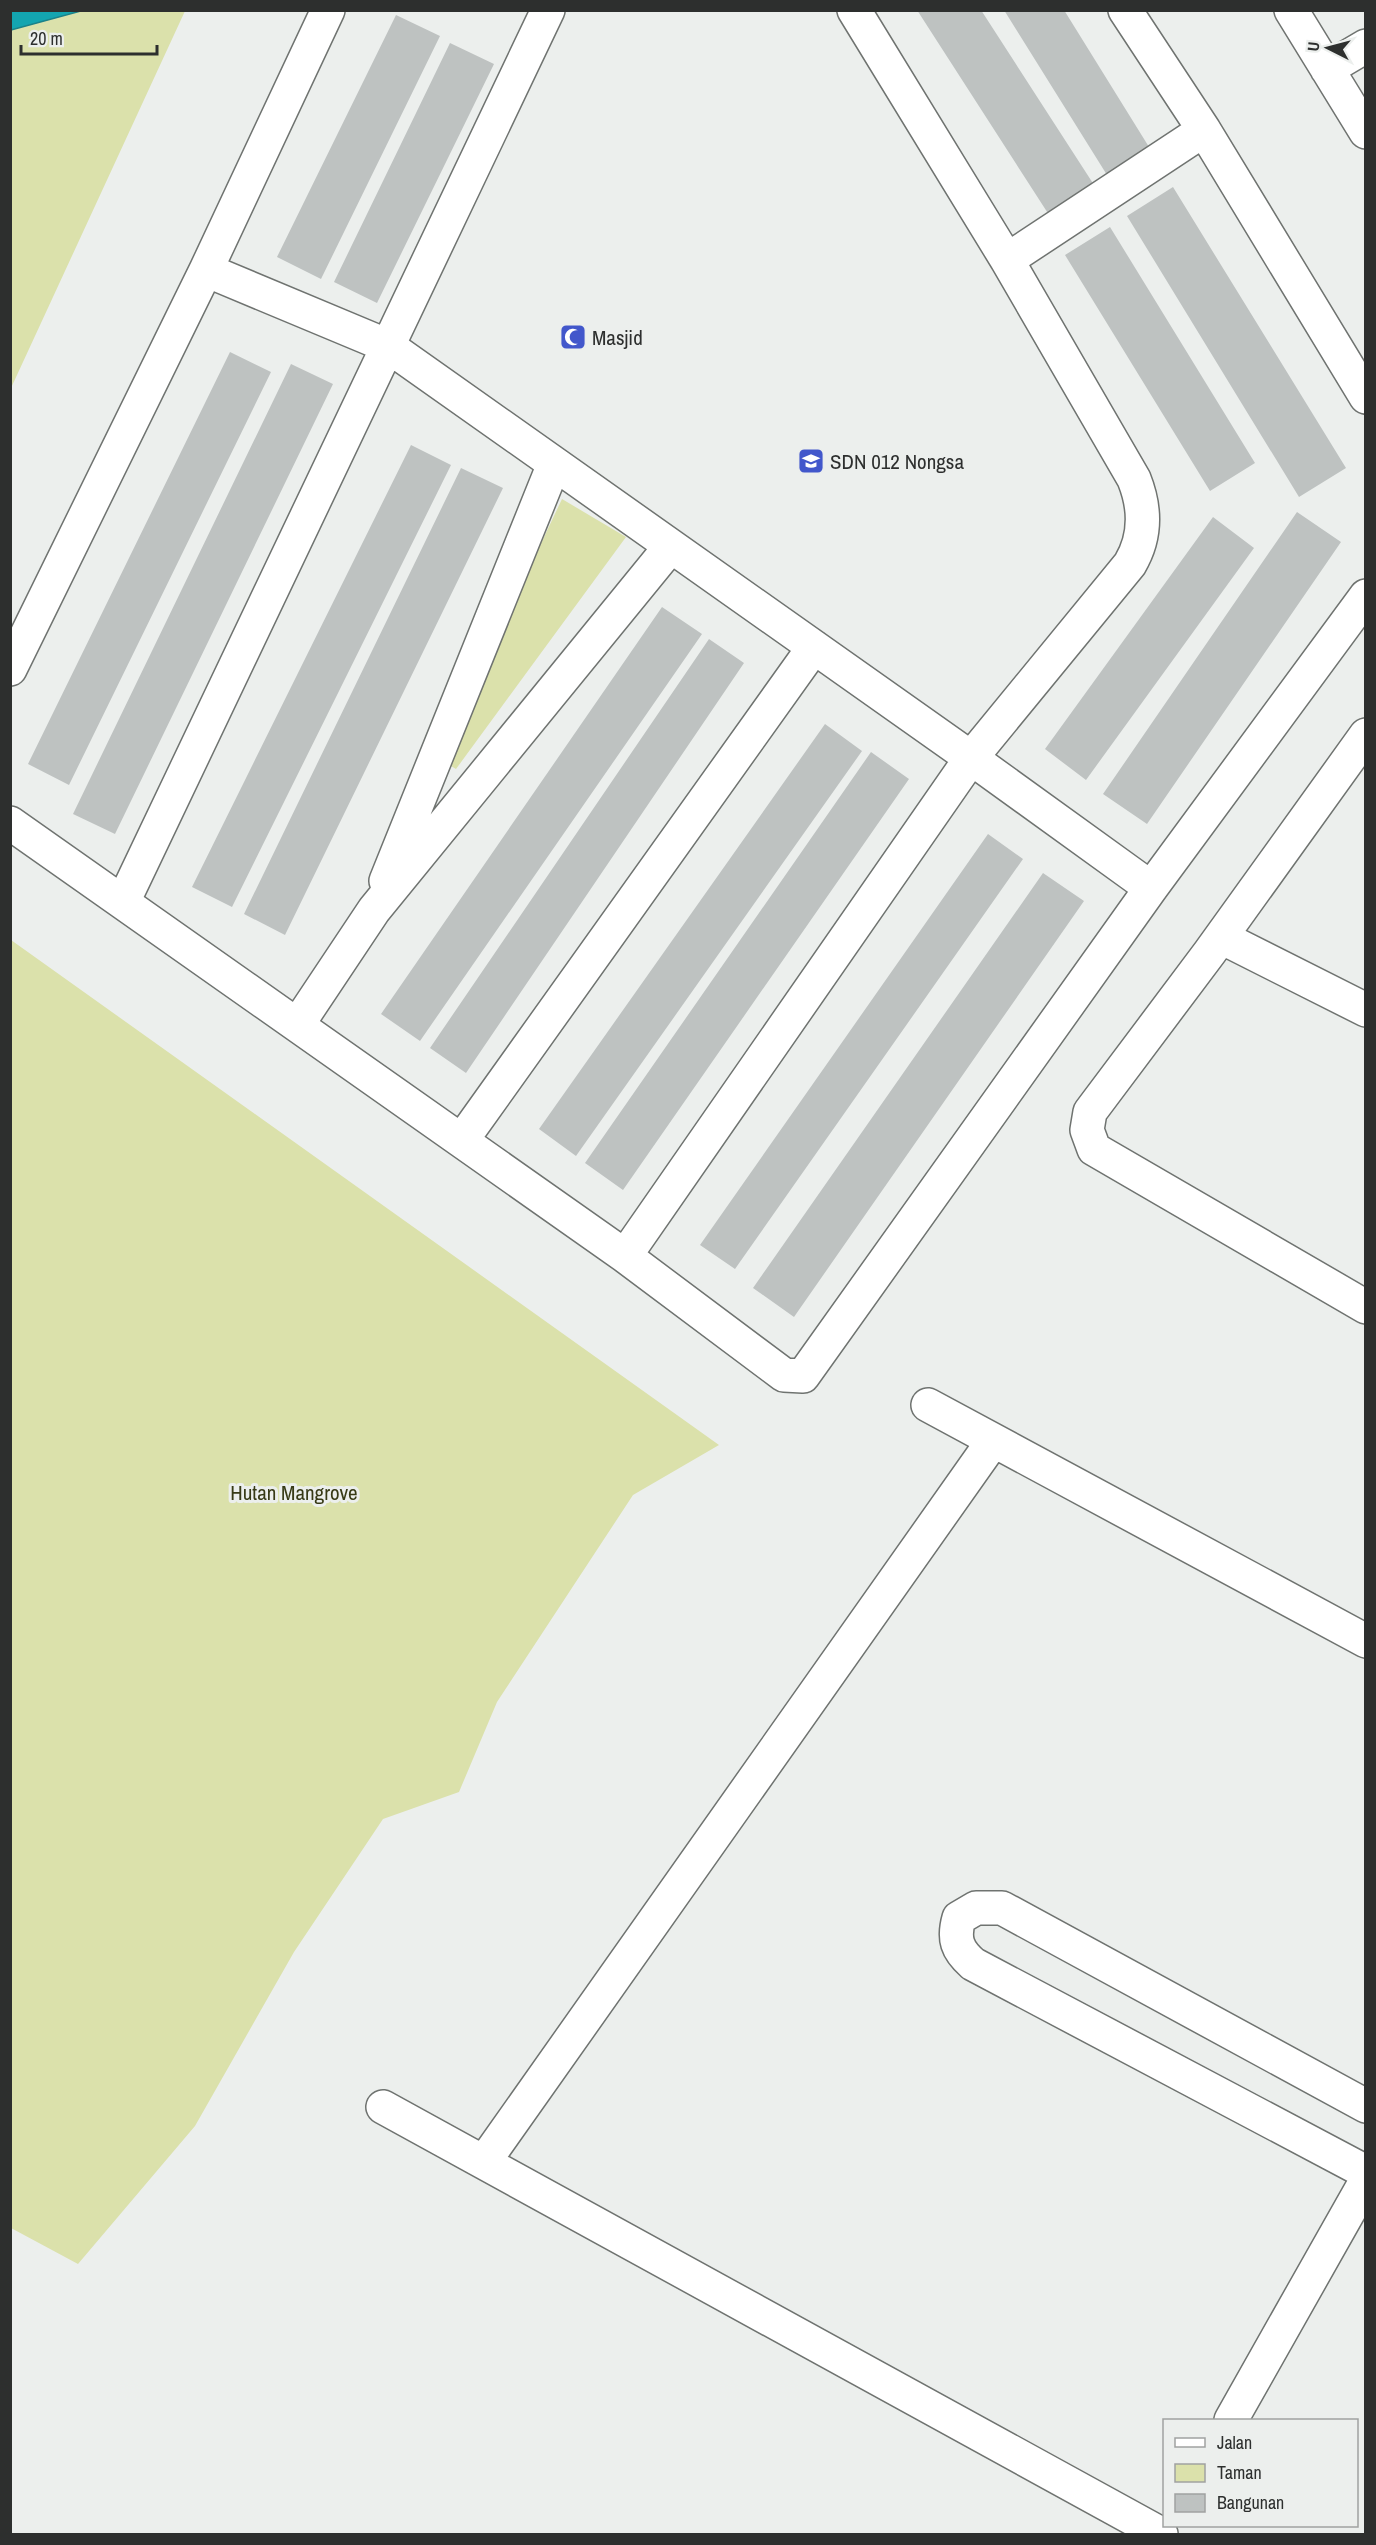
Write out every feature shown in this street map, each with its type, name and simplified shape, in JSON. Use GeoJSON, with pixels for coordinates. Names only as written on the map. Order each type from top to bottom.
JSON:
{"type":"FeatureCollection","features":[{"type":"Feature","properties":{"kind":"street"},"geometry":{"type":"LineString","coordinates":[[10,669],[206,270],[328,10]]}},
{"type":"Feature","properties":{"kind":"street"},"geometry":{"type":"LineString","coordinates":[[124,900],[548,10]]}},
{"type":"Feature","properties":{"kind":"street"},"geometry":{"type":"LineString","coordinates":[[625,1256],[971,758],[1130,564],[1140,547],[1143,523],[1142,497],[1134,479],[1007,260],[854,10]]}},
{"type":"Feature","properties":{"kind":"street"},"geometry":{"type":"LineString","coordinates":[[1125,10],[1204,130],[1365,398]]}},
{"type":"Feature","properties":{"kind":"street"},"geometry":{"type":"LineString","coordinates":[[1290,10],[1365,132]]}},
{"type":"Feature","properties":{"kind":"street"},"geometry":{"type":"LineString","coordinates":[[1327,69],[1365,46]]}},
{"type":"Feature","properties":{"kind":"street"},"geometry":{"type":"LineString","coordinates":[[1007,260],[1204,130]]}},
{"type":"Feature","properties":{"kind":"street"},"geometry":{"type":"LineString","coordinates":[[206,270],[388,346],[1151,888]]}},
{"type":"Feature","properties":{"kind":"street"},"geometry":{"type":"LineString","coordinates":[[374,910],[554,464]]}},
{"type":"Feature","properties":{"kind":"street"},"geometry":{"type":"LineString","coordinates":[[298,1024],[374,910],[671,546]]}},
{"type":"Feature","properties":{"kind":"street"},"geometry":{"type":"LineString","coordinates":[[10,823],[124,900],[625,1256],[784,1375],[803,1376],[1151,888],[1365,596]]}},
{"type":"Feature","properties":{"kind":"street"},"geometry":{"type":"LineString","coordinates":[[462,1140],[814,647]]}},
{"type":"Feature","properties":{"kind":"street"},"geometry":{"type":"LineString","coordinates":[[1365,735],[1221,937],[1090,1112],[1087,1130],[1094,1149],[1365,1307]]}},
{"type":"Feature","properties":{"kind":"street"},"geometry":{"type":"LineString","coordinates":[[1221,937],[1365,1010]]}},
{"type":"Feature","properties":{"kind":"street"},"geometry":{"type":"LineString","coordinates":[[928,1405],[1365,1641]]}},
{"type":"Feature","properties":{"kind":"street"},"geometry":{"type":"LineString","coordinates":[[484,2162],[993,1441]]}},
{"type":"Feature","properties":{"kind":"street"},"geometry":{"type":"LineString","coordinates":[[1365,2106],[1002,1908],[976,1908],[958,1918],[954,1936],[962,1954],[974,1964],[1365,2172]]}},
{"type":"Feature","properties":{"kind":"street"},"geometry":{"type":"LineString","coordinates":[[383,2107],[1161,2535]]}},
{"type":"Feature","properties":{"kind":"street"},"geometry":{"type":"LineString","coordinates":[[1232,2419],[1365,2181]]}},
{"type":"Feature","properties":{"kind":"green space"},"geometry":{"type":"Polygon","coordinates":[[[11,11],[185,11],[11,388],[11,11]]]}},
{"type":"Feature","properties":{"kind":"green space"},"geometry":{"type":"Polygon","coordinates":[[[562,499],[626,537],[456,769],[439,759],[562,499]]]}},
{"type":"Feature","properties":{"kind":"green space","name":"Hutan Mangrove"},"geometry":{"type":"Polygon","coordinates":[[[11,940],[719,1445],[633,1495],[497,1702],[459,1792],[383,1819],[294,1952],[195,2126],[78,2264],[11,2228],[11,940]]]}},
{"type":"Feature","properties":{"kind":"water"},"geometry":{"type":"Polygon","coordinates":[[[11,10],[81,10],[81,11],[11,30],[11,10]]]}},
{"type":"Feature","properties":{"kind":"building"},"geometry":{"type":"Polygon","coordinates":[[[917,10],[981,10],[1096,188],[1051,218],[917,10]]]}},
{"type":"Feature","properties":{"kind":"building"},"geometry":{"type":"Polygon","coordinates":[[[1004,10],[1064,10],[1149,147],[1107,175],[1004,10]]]}},
{"type":"Feature","properties":{"kind":"building"},"geometry":{"type":"Polygon","coordinates":[[[396,15],[440,36],[321,279],[277,257],[396,15]]]}},
{"type":"Feature","properties":{"kind":"building"},"geometry":{"type":"Polygon","coordinates":[[[450,43],[494,64],[377,303],[334,282],[450,43]]]}},
{"type":"Feature","properties":{"kind":"building"},"geometry":{"type":"Polygon","coordinates":[[[1173,187],[1346,468],[1299,497],[1127,216],[1173,187]]]}},
{"type":"Feature","properties":{"kind":"building"},"geometry":{"type":"Polygon","coordinates":[[[1110,227],[1255,463],[1210,491],[1065,255],[1110,227]]]}},
{"type":"Feature","properties":{"kind":"building"},"geometry":{"type":"Polygon","coordinates":[[[230,352],[271,372],[69,785],[28,764],[230,352]]]}},
{"type":"Feature","properties":{"kind":"building"},"geometry":{"type":"Polygon","coordinates":[[[291,364],[333,384],[115,834],[73,814],[291,364]]]}},
{"type":"Feature","properties":{"kind":"building"},"geometry":{"type":"Polygon","coordinates":[[[411,445],[451,465],[232,907],[192,887],[411,445]]]}},
{"type":"Feature","properties":{"kind":"building"},"geometry":{"type":"Polygon","coordinates":[[[461,468],[503,488],[285,935],[244,914],[461,468]]]}},
{"type":"Feature","properties":{"kind":"building"},"geometry":{"type":"Polygon","coordinates":[[[1297,512],[1341,542],[1147,824],[1103,794],[1297,512]]]}},
{"type":"Feature","properties":{"kind":"building"},"geometry":{"type":"Polygon","coordinates":[[[1213,517],[1254,548],[1086,780],[1045,749],[1213,517]]]}},
{"type":"Feature","properties":{"kind":"building"},"geometry":{"type":"Polygon","coordinates":[[[662,607],[702,634],[420,1041],[381,1014],[662,607]]]}},
{"type":"Feature","properties":{"kind":"building"},"geometry":{"type":"Polygon","coordinates":[[[709,639],[744,663],[466,1073],[430,1048],[709,639]]]}},
{"type":"Feature","properties":{"kind":"building"},"geometry":{"type":"Polygon","coordinates":[[[825,724],[862,751],[576,1156],[539,1129],[825,724]]]}},
{"type":"Feature","properties":{"kind":"building"},"geometry":{"type":"Polygon","coordinates":[[[871,752],[909,779],[623,1190],[585,1163],[871,752]]]}},
{"type":"Feature","properties":{"kind":"building"},"geometry":{"type":"Polygon","coordinates":[[[988,834],[1023,859],[735,1269],[700,1245],[988,834]]]}},
{"type":"Feature","properties":{"kind":"building"},"geometry":{"type":"Polygon","coordinates":[[[1043,873],[1084,901],[794,1317],[753,1288],[1043,873]]]}},
{"type":"Feature","properties":{"kind":"place","name":"Masjid"},"geometry":{"type":"Point","coordinates":[573,337]}},
{"type":"Feature","properties":{"kind":"place","name":"SDN 012 Nongsa"},"geometry":{"type":"Point","coordinates":[811,461]}}]}
